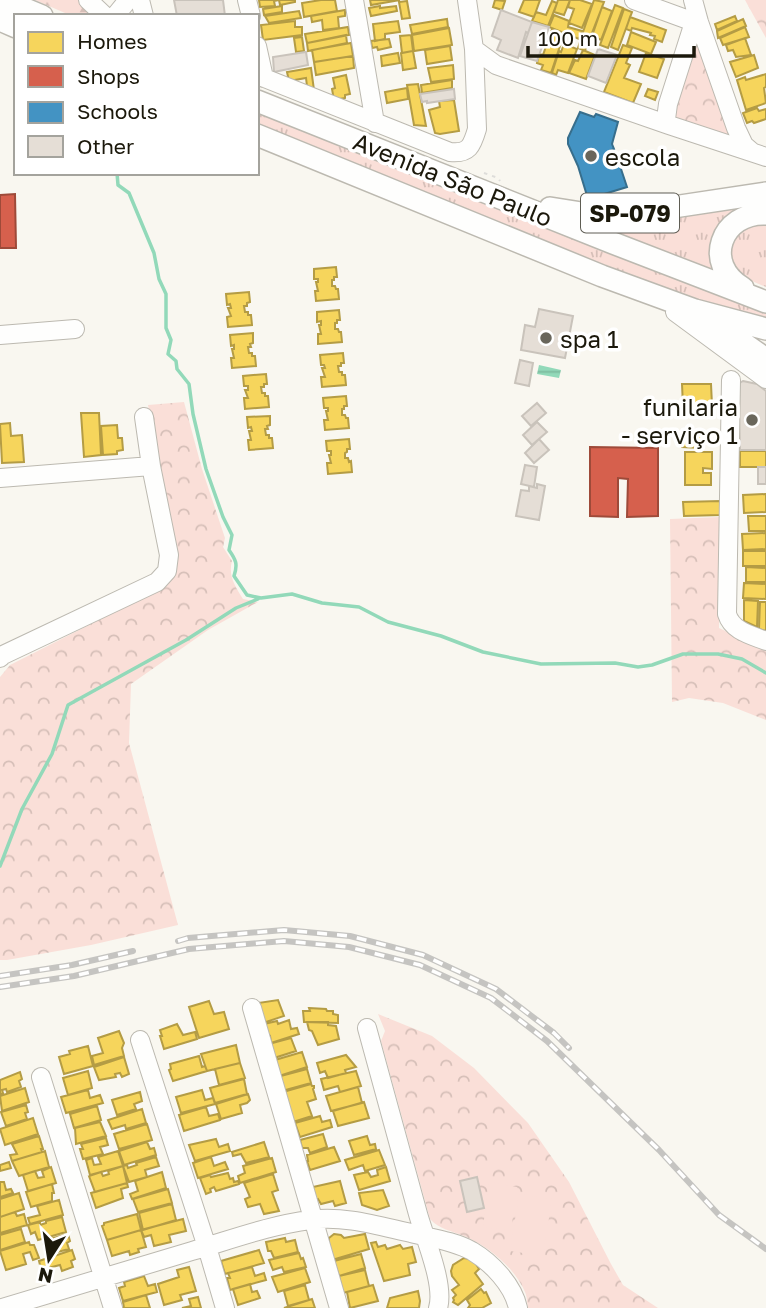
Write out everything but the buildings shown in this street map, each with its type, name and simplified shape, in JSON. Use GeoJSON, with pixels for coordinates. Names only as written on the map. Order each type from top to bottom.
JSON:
{"type":"FeatureCollection","features":[{"type":"Feature","properties":{"kind":"main road"},"geometry":{"type":"LineString","coordinates":[[4,0],[37,14]]}},
{"type":"Feature","properties":{"kind":"main road","name":"Avenida São Paulo"},"geometry":{"type":"LineString","coordinates":[[259,102],[497,188],[613,243],[766,302]]}},
{"type":"Feature","properties":{"kind":"main road","name":"Avenida São Paulo"},"geometry":{"type":"LineString","coordinates":[[259,136],[685,309],[766,330]]}},
{"type":"Feature","properties":{"kind":"main road","name":"SP-079"},"geometry":{"type":"LineString","coordinates":[[497,188],[559,211],[600,214],[639,213],[766,193]]}},
{"type":"Feature","properties":{"kind":"main road"},"geometry":{"type":"LineString","coordinates":[[766,214],[757,213],[730,227],[720,251],[722,264],[729,278],[766,302]]}},
{"type":"Feature","properties":{"kind":"main road"},"geometry":{"type":"LineString","coordinates":[[685,309],[766,359]]}},
{"type":"Feature","properties":{"kind":"street"},"geometry":{"type":"LineString","coordinates":[[88,0],[106,14]]}},
{"type":"Feature","properties":{"kind":"street"},"geometry":{"type":"LineString","coordinates":[[108,14],[128,0]]}},
{"type":"Feature","properties":{"kind":"street"},"geometry":{"type":"LineString","coordinates":[[354,0],[375,123]]}},
{"type":"Feature","properties":{"kind":"street"},"geometry":{"type":"LineString","coordinates":[[261,76],[375,123],[459,153],[467,150],[474,141],[477,129],[474,49],[467,0]]}},
{"type":"Feature","properties":{"kind":"street"},"geometry":{"type":"LineString","coordinates":[[634,0],[654,8],[696,14]]}},
{"type":"Feature","properties":{"kind":"street"},"geometry":{"type":"LineString","coordinates":[[669,125],[666,119],[668,104],[696,14]]}},
{"type":"Feature","properties":{"kind":"street"},"geometry":{"type":"LineString","coordinates":[[696,14],[736,128],[744,145],[759,154]]}},
{"type":"Feature","properties":{"kind":"street"},"geometry":{"type":"LineString","coordinates":[[474,49],[496,65],[759,154]]}},
{"type":"Feature","properties":{"kind":"street"},"geometry":{"type":"LineString","coordinates":[[343,110],[359,108],[367,94],[368,82]]}},
{"type":"Feature","properties":{"kind":"street"},"geometry":{"type":"LineString","coordinates":[[685,309],[726,350],[766,379]]}},
{"type":"Feature","properties":{"kind":"street"},"geometry":{"type":"LineString","coordinates":[[0,335],[75,329]]}},
{"type":"Feature","properties":{"kind":"street"},"geometry":{"type":"LineString","coordinates":[[726,350],[731,380],[727,614],[729,622],[736,628],[766,641]]}},
{"type":"Feature","properties":{"kind":"street"},"geometry":{"type":"LineString","coordinates":[[731,380],[745,363]]}},
{"type":"Feature","properties":{"kind":"street"},"geometry":{"type":"LineString","coordinates":[[0,658],[157,582],[167,571],[169,555],[144,417]]}},
{"type":"Feature","properties":{"kind":"street"},"geometry":{"type":"LineString","coordinates":[[0,478],[151,466]]}},
{"type":"Feature","properties":{"kind":"street"},"geometry":{"type":"LineString","coordinates":[[252,1008],[339,1308]]}},
{"type":"Feature","properties":{"kind":"street"},"geometry":{"type":"LineString","coordinates":[[367,1028],[436,1272],[440,1300],[438,1308]]}},
{"type":"Feature","properties":{"kind":"street"},"geometry":{"type":"LineString","coordinates":[[140,1040],[225,1308]]}},
{"type":"Feature","properties":{"kind":"street"},"geometry":{"type":"LineString","coordinates":[[41,1077],[113,1308]]}},
{"type":"Feature","properties":{"kind":"street"},"geometry":{"type":"LineString","coordinates":[[1,1307],[283,1225],[313,1219],[338,1219],[449,1242],[471,1251],[491,1265],[510,1287],[518,1308]]}},
{"type":"Feature","properties":{"kind":"path"},"geometry":{"type":"LineString","coordinates":[[484,173],[498,178],[497,188]]}},
{"type":"Feature","properties":{"kind":"green space"},"geometry":{"type":"Polygon","coordinates":[[[35,0],[80,0],[91,14],[67,14],[35,0]]]}},
{"type":"Feature","properties":{"kind":"green space"},"geometry":{"type":"Polygon","coordinates":[[[745,0],[766,0],[766,38],[745,0]]]}},
{"type":"Feature","properties":{"kind":"green space"},"geometry":{"type":"Polygon","coordinates":[[[698,46],[728,128],[726,136],[677,120],[675,113],[698,46]]]}},
{"type":"Feature","properties":{"kind":"green space"},"geometry":{"type":"Polygon","coordinates":[[[259,112],[766,310],[766,322],[656,287],[259,127],[259,112]]]}},
{"type":"Feature","properties":{"kind":"green space"},"geometry":{"type":"Polygon","coordinates":[[[766,200],[766,208],[734,215],[720,275],[606,230],[609,223],[766,200]]]}},
{"type":"Feature","properties":{"kind":"green space"},"geometry":{"type":"Polygon","coordinates":[[[766,219],[766,287],[738,275],[727,256],[731,236],[766,219]]]}},
{"type":"Feature","properties":{"kind":"green space"},"geometry":{"type":"Polygon","coordinates":[[[184,402],[202,469],[225,538],[223,547],[232,561],[233,581],[243,599],[258,602],[208,630],[131,684],[129,743],[178,925],[91,945],[0,960],[0,677],[10,665],[166,586],[175,573],[148,405],[184,402]]]}},
{"type":"Feature","properties":{"kind":"green space"},"geometry":{"type":"Polygon","coordinates":[[[720,517],[719,628],[766,650],[766,720],[723,703],[689,698],[672,702],[670,519],[720,517]]]}},
{"type":"Feature","properties":{"kind":"green space"},"geometry":{"type":"Polygon","coordinates":[[[378,1014],[432,1036],[474,1068],[528,1123],[569,1182],[623,1285],[658,1308],[528,1308],[526,1294],[520,1283],[500,1259],[473,1240],[430,1219],[381,1041],[385,1031],[378,1014]]]}},
{"type":"Feature","properties":{"kind":"green space"},"geometry":{"type":"Polygon","coordinates":[[[489,1182],[517,1187],[511,1231],[483,1227],[489,1182]]]}},
{"type":"Feature","properties":{"kind":"green space"},"geometry":{"type":"Polygon","coordinates":[[[519,1194],[552,1199],[543,1256],[510,1251],[519,1194]]]}},
{"type":"Feature","properties":{"kind":"shaded area"},"geometry":{"type":"Polygon","coordinates":[[[539,365],[561,370],[559,378],[537,374],[539,365]]]}},
{"type":"Feature","properties":{"kind":"waterway"},"geometry":{"type":"LineString","coordinates":[[117,175],[118,185],[129,193],[154,253],[159,279],[166,294],[166,328],[171,340],[168,354],[176,361],[177,369],[189,384],[206,469],[232,535],[229,550],[236,562],[234,576],[247,595],[261,598],[292,594],[322,603],[359,607],[388,622],[441,636],[483,652],[541,664],[615,663],[638,667],[683,654],[718,654],[742,659],[766,673]]}},
{"type":"Feature","properties":{"kind":"waterway"},"geometry":{"type":"LineString","coordinates":[[0,866],[22,809],[52,754],[68,705],[186,640],[236,608],[258,599]]}},
{"type":"Feature","properties":{"kind":"railway"},"geometry":{"type":"LineString","coordinates":[[178,941],[284,930],[350,936],[423,955],[496,989],[554,1033],[569,1048]]}},
{"type":"Feature","properties":{"kind":"railway"},"geometry":{"type":"LineString","coordinates":[[0,987],[74,976],[189,949],[284,941],[349,947],[420,965],[491,998],[547,1041],[659,1150],[719,1215],[766,1249]]}},
{"type":"Feature","properties":{"kind":"railway"},"geometry":{"type":"LineString","coordinates":[[0,976],[72,965],[133,951]]}},
{"type":"Feature","properties":{"kind":"place","name":"escola"},"geometry":{"type":"Point","coordinates":[591,156]}},
{"type":"Feature","properties":{"kind":"place","name":"spa 1"},"geometry":{"type":"Point","coordinates":[546,338]}},
{"type":"Feature","properties":{"kind":"place","name":"funilaria - serviço 1"},"geometry":{"type":"Point","coordinates":[752,420]}}]}
